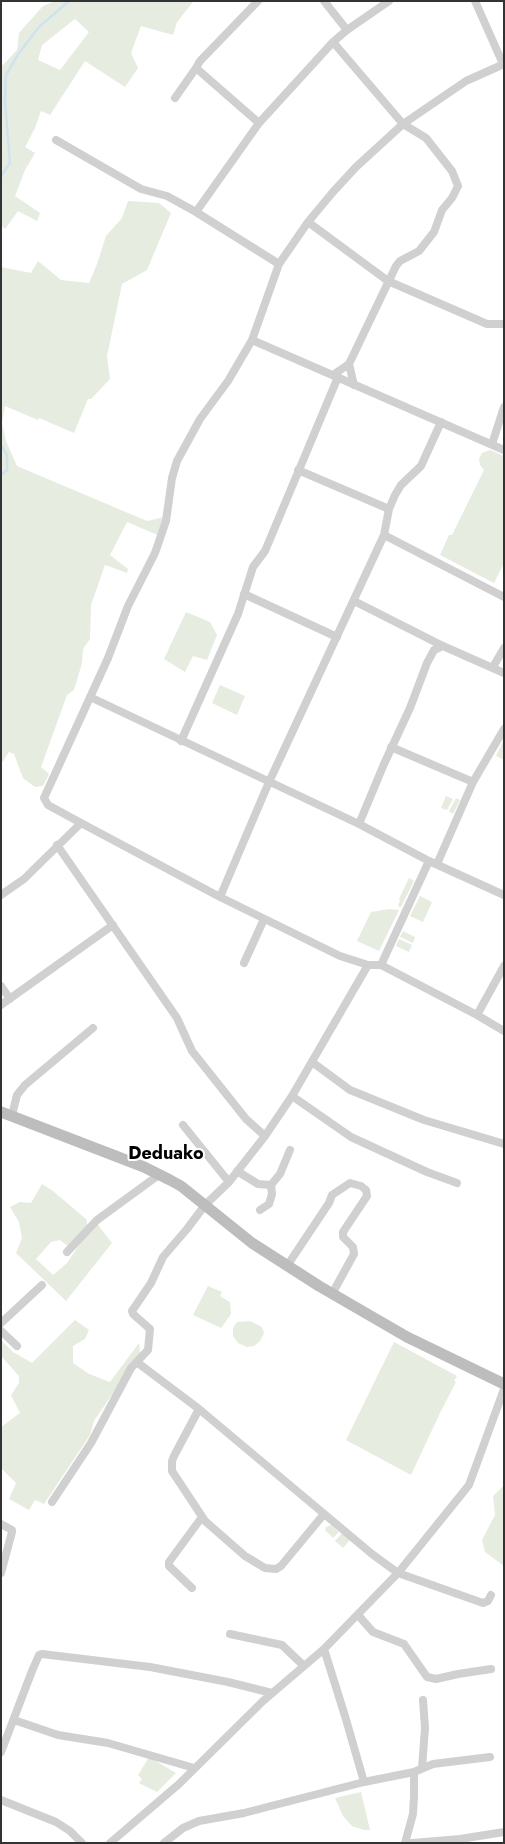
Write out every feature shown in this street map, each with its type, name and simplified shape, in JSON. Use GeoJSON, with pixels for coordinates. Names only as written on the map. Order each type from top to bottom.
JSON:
{"type":"FeatureCollection","features":[{"type":"Feature","properties":{"kind":"street"},"geometry":{"type":"LineString","coordinates":[[175,98],[200,61],[258,1]]}},
{"type":"Feature","properties":{"kind":"street"},"geometry":{"type":"LineString","coordinates":[[324,1],[347,30]]}},
{"type":"Feature","properties":{"kind":"street"},"geometry":{"type":"LineString","coordinates":[[196,212],[259,123],[333,42],[347,30],[389,1]]}},
{"type":"Feature","properties":{"kind":"street"},"geometry":{"type":"LineString","coordinates":[[475,1],[503,64],[466,81],[403,124],[356,166],[308,222],[279,264],[252,340],[228,381],[200,419],[177,461],[172,478],[166,521],[161,539],[128,606],[108,658],[44,798],[48,805],[220,897],[340,956],[368,965],[381,965],[477,1015],[504,1031]]}},
{"type":"Feature","properties":{"kind":"street"},"geometry":{"type":"LineString","coordinates":[[181,741],[238,614],[253,567],[265,551],[336,376],[349,364],[388,281],[400,261],[419,251],[434,232],[442,210],[452,198],[458,186],[452,171],[426,138],[403,124],[333,42]]}},
{"type":"Feature","properties":{"kind":"street"},"geometry":{"type":"LineString","coordinates":[[196,68],[259,123]]}},
{"type":"Feature","properties":{"kind":"street"},"geometry":{"type":"LineString","coordinates":[[56,140],[141,189],[167,196],[196,212],[279,264]]}},
{"type":"Feature","properties":{"kind":"street"},"geometry":{"type":"LineString","coordinates":[[308,222],[388,281],[487,324],[504,324]]}},
{"type":"Feature","properties":{"kind":"street"},"geometry":{"type":"LineString","coordinates":[[252,340],[504,450]]}},
{"type":"Feature","properties":{"kind":"street"},"geometry":{"type":"LineString","coordinates":[[349,364],[354,385]]}},
{"type":"Feature","properties":{"kind":"street"},"geometry":{"type":"LineString","coordinates":[[492,444],[504,407]]}},
{"type":"Feature","properties":{"kind":"street"},"geometry":{"type":"LineString","coordinates":[[220,897],[269,782],[384,535],[389,509],[401,486],[421,466],[441,422]]}},
{"type":"Feature","properties":{"kind":"street"},"geometry":{"type":"LineString","coordinates":[[298,470],[389,509]]}},
{"type":"Feature","properties":{"kind":"street"},"geometry":{"type":"LineString","coordinates":[[384,535],[504,597]]}},
{"type":"Feature","properties":{"kind":"street"},"geometry":{"type":"LineString","coordinates":[[244,594],[337,637]]}},
{"type":"Feature","properties":{"kind":"street"},"geometry":{"type":"LineString","coordinates":[[354,601],[443,646],[504,673]]}},
{"type":"Feature","properties":{"kind":"street"},"geometry":{"type":"LineString","coordinates":[[359,824],[410,708],[427,662],[434,650],[443,646]]}},
{"type":"Feature","properties":{"kind":"street"},"geometry":{"type":"LineString","coordinates":[[493,668],[504,648]]}},
{"type":"Feature","properties":{"kind":"street"},"geometry":{"type":"LineString","coordinates":[[90,697],[359,824],[429,861],[504,895]]}},
{"type":"Feature","properties":{"kind":"street"},"geometry":{"type":"LineString","coordinates":[[437,864],[473,782],[504,729]]}},
{"type":"Feature","properties":{"kind":"street"},"geometry":{"type":"LineString","coordinates":[[392,747],[473,782]]}},
{"type":"Feature","properties":{"kind":"street"},"geometry":{"type":"LineString","coordinates":[[1,895],[24,879],[81,823]]}},
{"type":"Feature","properties":{"kind":"street"},"geometry":{"type":"LineString","coordinates":[[57,845],[177,1018],[192,1050],[240,1112],[265,1136]]}},
{"type":"Feature","properties":{"kind":"street"},"geometry":{"type":"LineString","coordinates":[[381,965],[429,861]]}},
{"type":"Feature","properties":{"kind":"street"},"geometry":{"type":"LineString","coordinates":[[244,963],[264,919]]}},
{"type":"Feature","properties":{"kind":"street"},"geometry":{"type":"LineString","coordinates":[[1,1005],[113,926]]}},
{"type":"Feature","properties":{"kind":"street"},"geometry":{"type":"LineString","coordinates":[[52,1502],[91,1443],[128,1374],[148,1350],[150,1334],[148,1327],[133,1314],[132,1308],[151,1283],[163,1257],[205,1205],[229,1182],[265,1136],[292,1096],[368,965]]}},
{"type":"Feature","properties":{"kind":"street"},"geometry":{"type":"LineString","coordinates":[[477,1015],[504,966]]}},
{"type":"Feature","properties":{"kind":"street"},"geometry":{"type":"LineString","coordinates":[[1,986],[10,999]]}},
{"type":"Feature","properties":{"kind":"street"},"geometry":{"type":"LineString","coordinates":[[93,1028],[25,1084],[6,1113],[160,1174],[181,1186],[240,1235],[332,1294],[414,1341],[504,1384]]}},
{"type":"Feature","properties":{"kind":"street"},"geometry":{"type":"LineString","coordinates":[[312,1062],[350,1090],[431,1122],[504,1144]]}},
{"type":"Feature","properties":{"kind":"street"},"geometry":{"type":"LineString","coordinates":[[292,1096],[351,1136],[427,1172],[457,1182]]}},
{"type":"Feature","properties":{"kind":"street"},"geometry":{"type":"LineString","coordinates":[[183,1125],[229,1182]]}},
{"type":"Feature","properties":{"kind":"street"},"geometry":{"type":"LineString","coordinates":[[260,1210],[269,1204],[272,1194],[272,1185],[280,1174],[290,1150]]}},
{"type":"Feature","properties":{"kind":"street"},"geometry":{"type":"LineString","coordinates":[[238,1171],[258,1184],[272,1185]]}},
{"type":"Feature","properties":{"kind":"street"},"geometry":{"type":"LineString","coordinates":[[67,1252],[94,1223],[160,1174]]}},
{"type":"Feature","properties":{"kind":"street"},"geometry":{"type":"LineString","coordinates":[[287,1266],[332,1195],[350,1183],[361,1186],[366,1190],[367,1195],[343,1232],[343,1237],[353,1247],[354,1254],[332,1294]]}},
{"type":"Feature","properties":{"kind":"street"},"geometry":{"type":"LineString","coordinates":[[1,1323],[42,1285]]}},
{"type":"Feature","properties":{"kind":"street"},"geometry":{"type":"LineString","coordinates":[[1,1331],[18,1346]]}},
{"type":"Feature","properties":{"kind":"street"},"geometry":{"type":"LineString","coordinates":[[138,1363],[199,1410],[398,1574],[483,1602],[488,1601],[491,1595]]}},
{"type":"Feature","properties":{"kind":"street"},"geometry":{"type":"LineString","coordinates":[[110,1843],[194,1768],[272,1693],[324,1649],[398,1574],[469,1485],[504,1389]]}},
{"type":"Feature","properties":{"kind":"street"},"geometry":{"type":"LineString","coordinates":[[199,1410],[174,1456],[171,1466],[175,1478],[202,1517],[219,1535],[245,1556],[265,1568],[272,1569],[281,1566],[324,1514]]}},
{"type":"Feature","properties":{"kind":"street"},"geometry":{"type":"LineString","coordinates":[[192,1588],[169,1566],[169,1562],[202,1517]]}},
{"type":"Feature","properties":{"kind":"street"},"geometry":{"type":"LineString","coordinates":[[1,1524],[12,1530],[12,1534],[1,1573]]}},
{"type":"Feature","properties":{"kind":"street"},"geometry":{"type":"LineString","coordinates":[[358,1615],[373,1632],[404,1644],[427,1677],[432,1679],[491,1669]]}},
{"type":"Feature","properties":{"kind":"street"},"geometry":{"type":"LineString","coordinates":[[230,1634],[282,1645],[304,1666]]}},
{"type":"Feature","properties":{"kind":"street"},"geometry":{"type":"LineString","coordinates":[[324,1649],[364,1782]]}},
{"type":"Feature","properties":{"kind":"street"},"geometry":{"type":"LineString","coordinates":[[1,1752],[39,1655],[43,1654],[150,1667],[201,1676],[272,1693]]}},
{"type":"Feature","properties":{"kind":"street"},"geometry":{"type":"LineString","coordinates":[[422,1768],[425,1728],[423,1700]]}},
{"type":"Feature","properties":{"kind":"street"},"geometry":{"type":"LineString","coordinates":[[14,1720],[58,1734],[108,1743],[194,1768]]}},
{"type":"Feature","properties":{"kind":"street"},"geometry":{"type":"LineString","coordinates":[[164,1843],[183,1828],[199,1821],[244,1813],[364,1782],[414,1772],[433,1764],[490,1757]]}},
{"type":"Feature","properties":{"kind":"street"},"geometry":{"type":"LineString","coordinates":[[405,1843],[413,1814],[414,1772]]}},
{"type":"Feature","properties":{"kind":"street"},"geometry":{"type":"LineString","coordinates":[[1,1800],[56,1822],[70,1831],[82,1843]]}},
{"type":"Feature","properties":{"kind":"street"},"geometry":{"type":"LineString","coordinates":[[412,1843],[504,1832]]}},
{"type":"Feature","properties":{"kind":"shaded area"},"geometry":{"type":"Polygon","coordinates":[[[55,1],[193,2],[177,22],[173,35],[141,26],[131,53],[138,68],[125,87],[85,61],[50,115],[41,111],[35,128],[25,147],[35,153],[25,170],[15,196],[40,213],[37,221],[18,211],[5,229],[1,225],[1,65],[3,65],[17,50],[19,33],[43,6],[55,1]],[[75,19],[42,45],[38,60],[60,70],[89,32],[75,19]]]}},
{"type":"Feature","properties":{"kind":"shaded area"},"geometry":{"type":"Polygon","coordinates":[[[128,201],[159,203],[171,213],[147,270],[122,284],[107,356],[110,379],[91,399],[88,399],[74,433],[39,418],[38,420],[5,406],[2,423],[6,441],[17,466],[147,521],[164,517],[160,536],[127,522],[110,555],[128,569],[127,573],[105,565],[91,605],[90,639],[83,649],[82,663],[74,690],[67,695],[41,767],[49,774],[43,786],[35,787],[23,778],[14,754],[9,752],[1,764],[1,267],[31,273],[38,261],[61,280],[89,283],[106,236],[122,218],[128,201]]]}},
{"type":"Feature","properties":{"kind":"shaded area"},"geometry":{"type":"Polygon","coordinates":[[[490,450],[504,456],[504,563],[494,583],[440,555],[449,535],[452,535],[484,470],[480,465],[479,459],[482,453],[490,450]]]}},
{"type":"Feature","properties":{"kind":"shaded area"},"geometry":{"type":"Polygon","coordinates":[[[186,612],[210,622],[217,635],[207,660],[193,656],[185,672],[164,659],[186,612]]]}},
{"type":"Feature","properties":{"kind":"shaded area"},"geometry":{"type":"Polygon","coordinates":[[[220,685],[245,696],[237,715],[212,703],[220,685]]]}},
{"type":"Feature","properties":{"kind":"shaded area"},"geometry":{"type":"Polygon","coordinates":[[[504,739],[504,760],[496,756],[504,739]]]}},
{"type":"Feature","properties":{"kind":"shaded area"},"geometry":{"type":"Polygon","coordinates":[[[446,796],[453,799],[447,810],[441,808],[446,796]]]}},
{"type":"Feature","properties":{"kind":"shaded area"},"geometry":{"type":"Polygon","coordinates":[[[456,798],[460,800],[453,814],[449,811],[456,798]]]}},
{"type":"Feature","properties":{"kind":"shaded area"},"geometry":{"type":"Polygon","coordinates":[[[409,878],[414,881],[401,907],[398,906],[399,899],[409,878]]]}},
{"type":"Feature","properties":{"kind":"shaded area"},"geometry":{"type":"Polygon","coordinates":[[[420,896],[432,902],[423,922],[410,916],[420,896]]]}},
{"type":"Feature","properties":{"kind":"shaded area"},"geometry":{"type":"Polygon","coordinates":[[[389,909],[399,910],[379,951],[357,941],[371,912],[389,909]]]}},
{"type":"Feature","properties":{"kind":"shaded area"},"geometry":{"type":"Polygon","coordinates":[[[403,931],[415,937],[413,943],[400,937],[403,931]]]}},
{"type":"Feature","properties":{"kind":"shaded area"},"geometry":{"type":"Polygon","coordinates":[[[399,939],[412,945],[409,952],[396,946],[399,939]]]}},
{"type":"Feature","properties":{"kind":"shaded area"},"geometry":{"type":"Polygon","coordinates":[[[42,1184],[53,1191],[87,1220],[87,1228],[69,1247],[60,1240],[51,1242],[36,1259],[53,1275],[67,1263],[92,1226],[98,1225],[112,1243],[66,1301],[16,1253],[22,1238],[19,1222],[10,1207],[20,1202],[31,1203],[42,1184]]]}},
{"type":"Feature","properties":{"kind":"shaded area"},"geometry":{"type":"Polygon","coordinates":[[[208,1286],[222,1292],[220,1296],[230,1302],[231,1314],[221,1328],[193,1315],[208,1286]]]}},
{"type":"Feature","properties":{"kind":"shaded area"},"geometry":{"type":"Polygon","coordinates":[[[75,1320],[89,1330],[85,1339],[73,1346],[73,1363],[89,1374],[110,1382],[139,1343],[140,1353],[94,1421],[90,1435],[44,1504],[35,1500],[29,1510],[9,1499],[16,1483],[1,1468],[1,1427],[20,1413],[11,1395],[19,1383],[19,1376],[1,1356],[1,1343],[2,1341],[13,1352],[32,1363],[75,1320]]]}},
{"type":"Feature","properties":{"kind":"shaded area"},"geometry":{"type":"Polygon","coordinates":[[[250,1321],[262,1327],[264,1333],[260,1341],[254,1346],[247,1347],[238,1343],[233,1336],[233,1328],[237,1322],[250,1321]]]}},
{"type":"Feature","properties":{"kind":"shaded area"},"geometry":{"type":"Polygon","coordinates":[[[394,1342],[457,1376],[454,1381],[456,1382],[411,1475],[346,1440],[394,1342]]]}},
{"type":"Feature","properties":{"kind":"shaded area"},"geometry":{"type":"Polygon","coordinates":[[[504,1485],[504,1566],[485,1552],[482,1540],[495,1515],[493,1496],[504,1485]]]}},
{"type":"Feature","properties":{"kind":"shaded area"},"geometry":{"type":"Polygon","coordinates":[[[331,1525],[339,1532],[333,1538],[325,1530],[326,1527],[331,1525]]]}},
{"type":"Feature","properties":{"kind":"shaded area"},"geometry":{"type":"Polygon","coordinates":[[[342,1533],[350,1540],[343,1548],[335,1541],[342,1533]]]}},
{"type":"Feature","properties":{"kind":"shaded area"},"geometry":{"type":"Polygon","coordinates":[[[149,1757],[176,1773],[157,1792],[139,1783],[142,1779],[138,1775],[149,1757]]]}},
{"type":"Feature","properties":{"kind":"shaded area"},"geometry":{"type":"Polygon","coordinates":[[[361,1792],[370,1830],[364,1830],[352,1826],[343,1816],[335,1798],[361,1792]]]}},
{"type":"Feature","properties":{"kind":"waterway"},"geometry":{"type":"LineString","coordinates":[[1,176],[10,163],[5,102],[6,75],[19,53],[39,27],[69,1]]}},
{"type":"Feature","properties":{"kind":"waterway"},"geometry":{"type":"LineString","coordinates":[[1,445],[7,455],[7,470],[1,475]]}},
{"type":"Feature","properties":{"kind":"district","name":"Deduako"},"geometry":{"type":"Point","coordinates":[166,1155]}}]}
